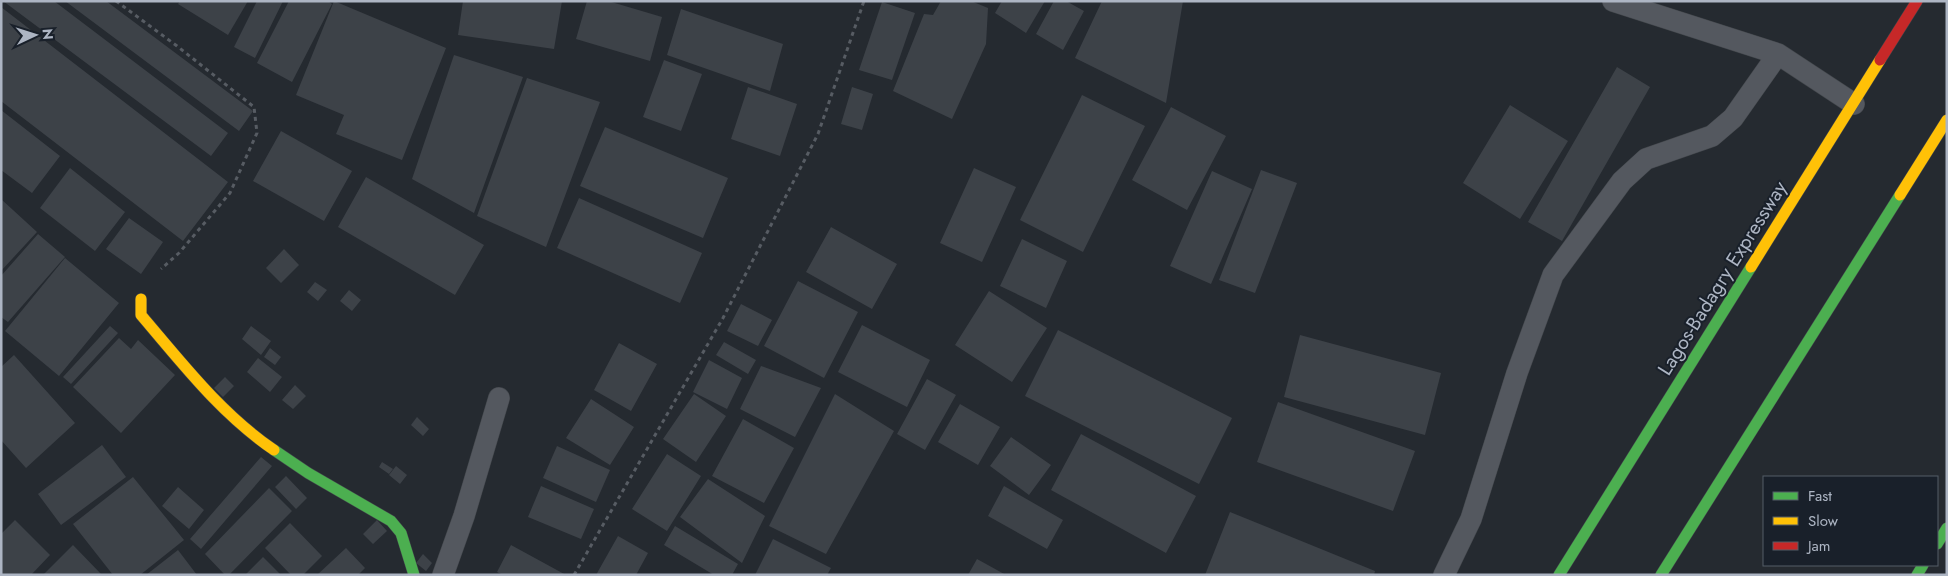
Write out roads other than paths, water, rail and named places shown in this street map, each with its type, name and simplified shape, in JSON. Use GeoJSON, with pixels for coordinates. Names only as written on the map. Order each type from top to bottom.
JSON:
{"type":"FeatureCollection","features":[{"type":"Feature","properties":{"kind":"main road","name":"Lagos-Badagry Expressway"},"geometry":{"type":"LineString","coordinates":[[1559,575],[1917,1]]}},
{"type":"Feature","properties":{"kind":"main road"},"geometry":{"type":"LineString","coordinates":[[1661,575],[1947,120]]}},
{"type":"Feature","properties":{"kind":"main road"},"geometry":{"type":"LineString","coordinates":[[141,299],[141,314],[214,400],[261,440],[308,473],[391,521],[400,533],[414,575]]}},
{"type":"Feature","properties":{"kind":"main road"},"geometry":{"type":"LineString","coordinates":[[1938,542],[1947,528]]}},
{"type":"Feature","properties":{"kind":"lane"},"geometry":{"type":"LineString","coordinates":[[1613,1],[1778,54],[1854,104]]}},
{"type":"Feature","properties":{"kind":"lane"},"geometry":{"type":"LineString","coordinates":[[1444,575],[1472,520],[1517,373],[1553,275],[1622,181],[1646,159],[1712,136],[1733,118],[1778,54]]}},
{"type":"Feature","properties":{"kind":"lane"},"geometry":{"type":"LineString","coordinates":[[443,575],[464,516],[499,398]]}}]}
